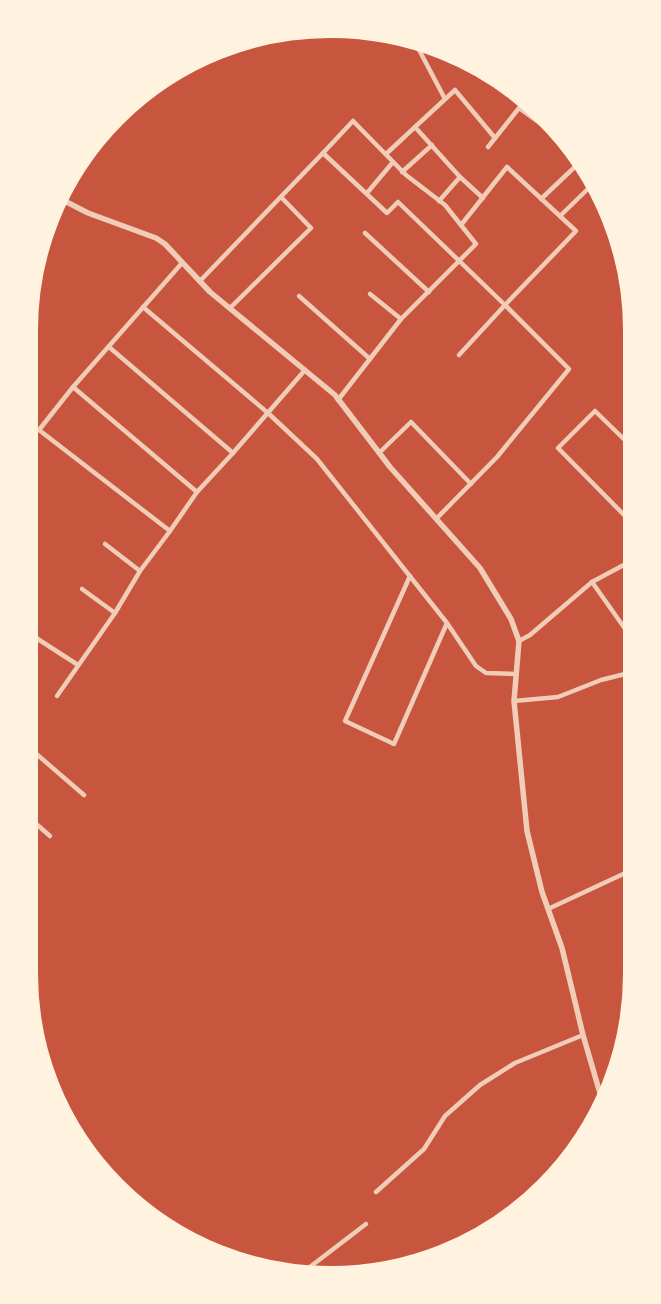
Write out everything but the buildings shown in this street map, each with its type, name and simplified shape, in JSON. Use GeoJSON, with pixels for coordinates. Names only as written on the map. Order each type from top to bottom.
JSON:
{"type":"FeatureCollection","features":[{"type":"Feature","properties":{"kind":"street"},"geometry":{"type":"LineString","coordinates":[[419,49],[445,99]]}},
{"type":"Feature","properties":{"kind":"street"},"geometry":{"type":"LineString","coordinates":[[386,154],[455,90],[495,138]]}},
{"type":"Feature","properties":{"kind":"street"},"geometry":{"type":"LineString","coordinates":[[488,147],[520,108],[541,124]]}},
{"type":"Feature","properties":{"kind":"street"},"geometry":{"type":"LineString","coordinates":[[200,281],[354,121],[402,172],[440,200],[476,244],[401,319],[338,400]]}},
{"type":"Feature","properties":{"kind":"street"},"geometry":{"type":"LineString","coordinates":[[414,127],[460,177],[483,198]]}},
{"type":"Feature","properties":{"kind":"street"},"geometry":{"type":"LineString","coordinates":[[402,172],[432,145]]}},
{"type":"Feature","properties":{"kind":"street"},"geometry":{"type":"LineString","coordinates":[[323,153],[387,213],[398,202],[569,369],[497,457],[437,518]]}},
{"type":"Feature","properties":{"kind":"street"},"geometry":{"type":"LineString","coordinates":[[367,193],[393,162]]}},
{"type":"Feature","properties":{"kind":"street"},"geometry":{"type":"LineString","coordinates":[[541,199],[576,166]]}},
{"type":"Feature","properties":{"kind":"street"},"geometry":{"type":"LineString","coordinates":[[459,355],[576,231],[507,167],[461,225]]}},
{"type":"Feature","properties":{"kind":"street"},"geometry":{"type":"LineString","coordinates":[[440,200],[460,177]]}},
{"type":"Feature","properties":{"kind":"street"},"geometry":{"type":"LineString","coordinates":[[560,216],[589,188]]}},
{"type":"Feature","properties":{"kind":"street"},"geometry":{"type":"LineString","coordinates":[[230,308],[311,228],[281,197]]}},
{"type":"Feature","properties":{"kind":"street"},"geometry":{"type":"LineString","coordinates":[[65,200],[88,213],[156,238],[230,308],[338,400],[379,453],[480,568],[511,619],[518,640],[514,701],[527,832],[548,908],[562,948],[583,1035],[600,1095]]}},
{"type":"Feature","properties":{"kind":"street"},"geometry":{"type":"LineString","coordinates":[[365,233],[429,292]]}},
{"type":"Feature","properties":{"kind":"street"},"geometry":{"type":"LineString","coordinates":[[170,531],[39,430],[73,387],[182,263]]}},
{"type":"Feature","properties":{"kind":"street"},"geometry":{"type":"LineString","coordinates":[[370,294],[401,319]]}},
{"type":"Feature","properties":{"kind":"street"},"geometry":{"type":"LineString","coordinates":[[299,296],[370,360]]}},
{"type":"Feature","properties":{"kind":"street"},"geometry":{"type":"LineString","coordinates":[[143,307],[268,413],[317,459],[447,622],[476,666],[486,673],[516,674]]}},
{"type":"Feature","properties":{"kind":"street"},"geometry":{"type":"LineString","coordinates":[[109,347],[233,453]]}},
{"type":"Feature","properties":{"kind":"street"},"geometry":{"type":"LineString","coordinates":[[56,696],[115,613],[140,570],[197,492],[305,370]]}},
{"type":"Feature","properties":{"kind":"street"},"geometry":{"type":"LineString","coordinates":[[73,387],[197,492]]}},
{"type":"Feature","properties":{"kind":"street"},"geometry":{"type":"LineString","coordinates":[[626,442],[595,411],[558,448],[626,517]]}},
{"type":"Feature","properties":{"kind":"street"},"geometry":{"type":"LineString","coordinates":[[379,453],[411,422],[471,484]]}},
{"type":"Feature","properties":{"kind":"street"},"geometry":{"type":"LineString","coordinates":[[105,544],[140,570]]}},
{"type":"Feature","properties":{"kind":"street"},"geometry":{"type":"LineString","coordinates":[[518,640],[530,635],[592,582],[626,564]]}},
{"type":"Feature","properties":{"kind":"street"},"geometry":{"type":"LineString","coordinates":[[410,576],[344,720],[394,744],[447,622]]}},
{"type":"Feature","properties":{"kind":"street"},"geometry":{"type":"LineString","coordinates":[[592,582],[626,630]]}},
{"type":"Feature","properties":{"kind":"street"},"geometry":{"type":"LineString","coordinates":[[82,589],[115,613]]}},
{"type":"Feature","properties":{"kind":"street"},"geometry":{"type":"LineString","coordinates":[[35,637],[78,665]]}},
{"type":"Feature","properties":{"kind":"street"},"geometry":{"type":"LineString","coordinates":[[514,701],[558,698],[601,680],[626,674]]}},
{"type":"Feature","properties":{"kind":"street"},"geometry":{"type":"LineString","coordinates":[[35,753],[84,795]]}},
{"type":"Feature","properties":{"kind":"street"},"geometry":{"type":"LineString","coordinates":[[35,823],[50,836]]}},
{"type":"Feature","properties":{"kind":"street"},"geometry":{"type":"LineString","coordinates":[[548,908],[626,873]]}},
{"type":"Feature","properties":{"kind":"street"},"geometry":{"type":"LineString","coordinates":[[376,1192],[424,1149],[445,1116],[480,1085],[515,1063],[583,1035]]}},
{"type":"Feature","properties":{"kind":"street"},"geometry":{"type":"LineString","coordinates":[[309,1268],[366,1224]]}}]}
